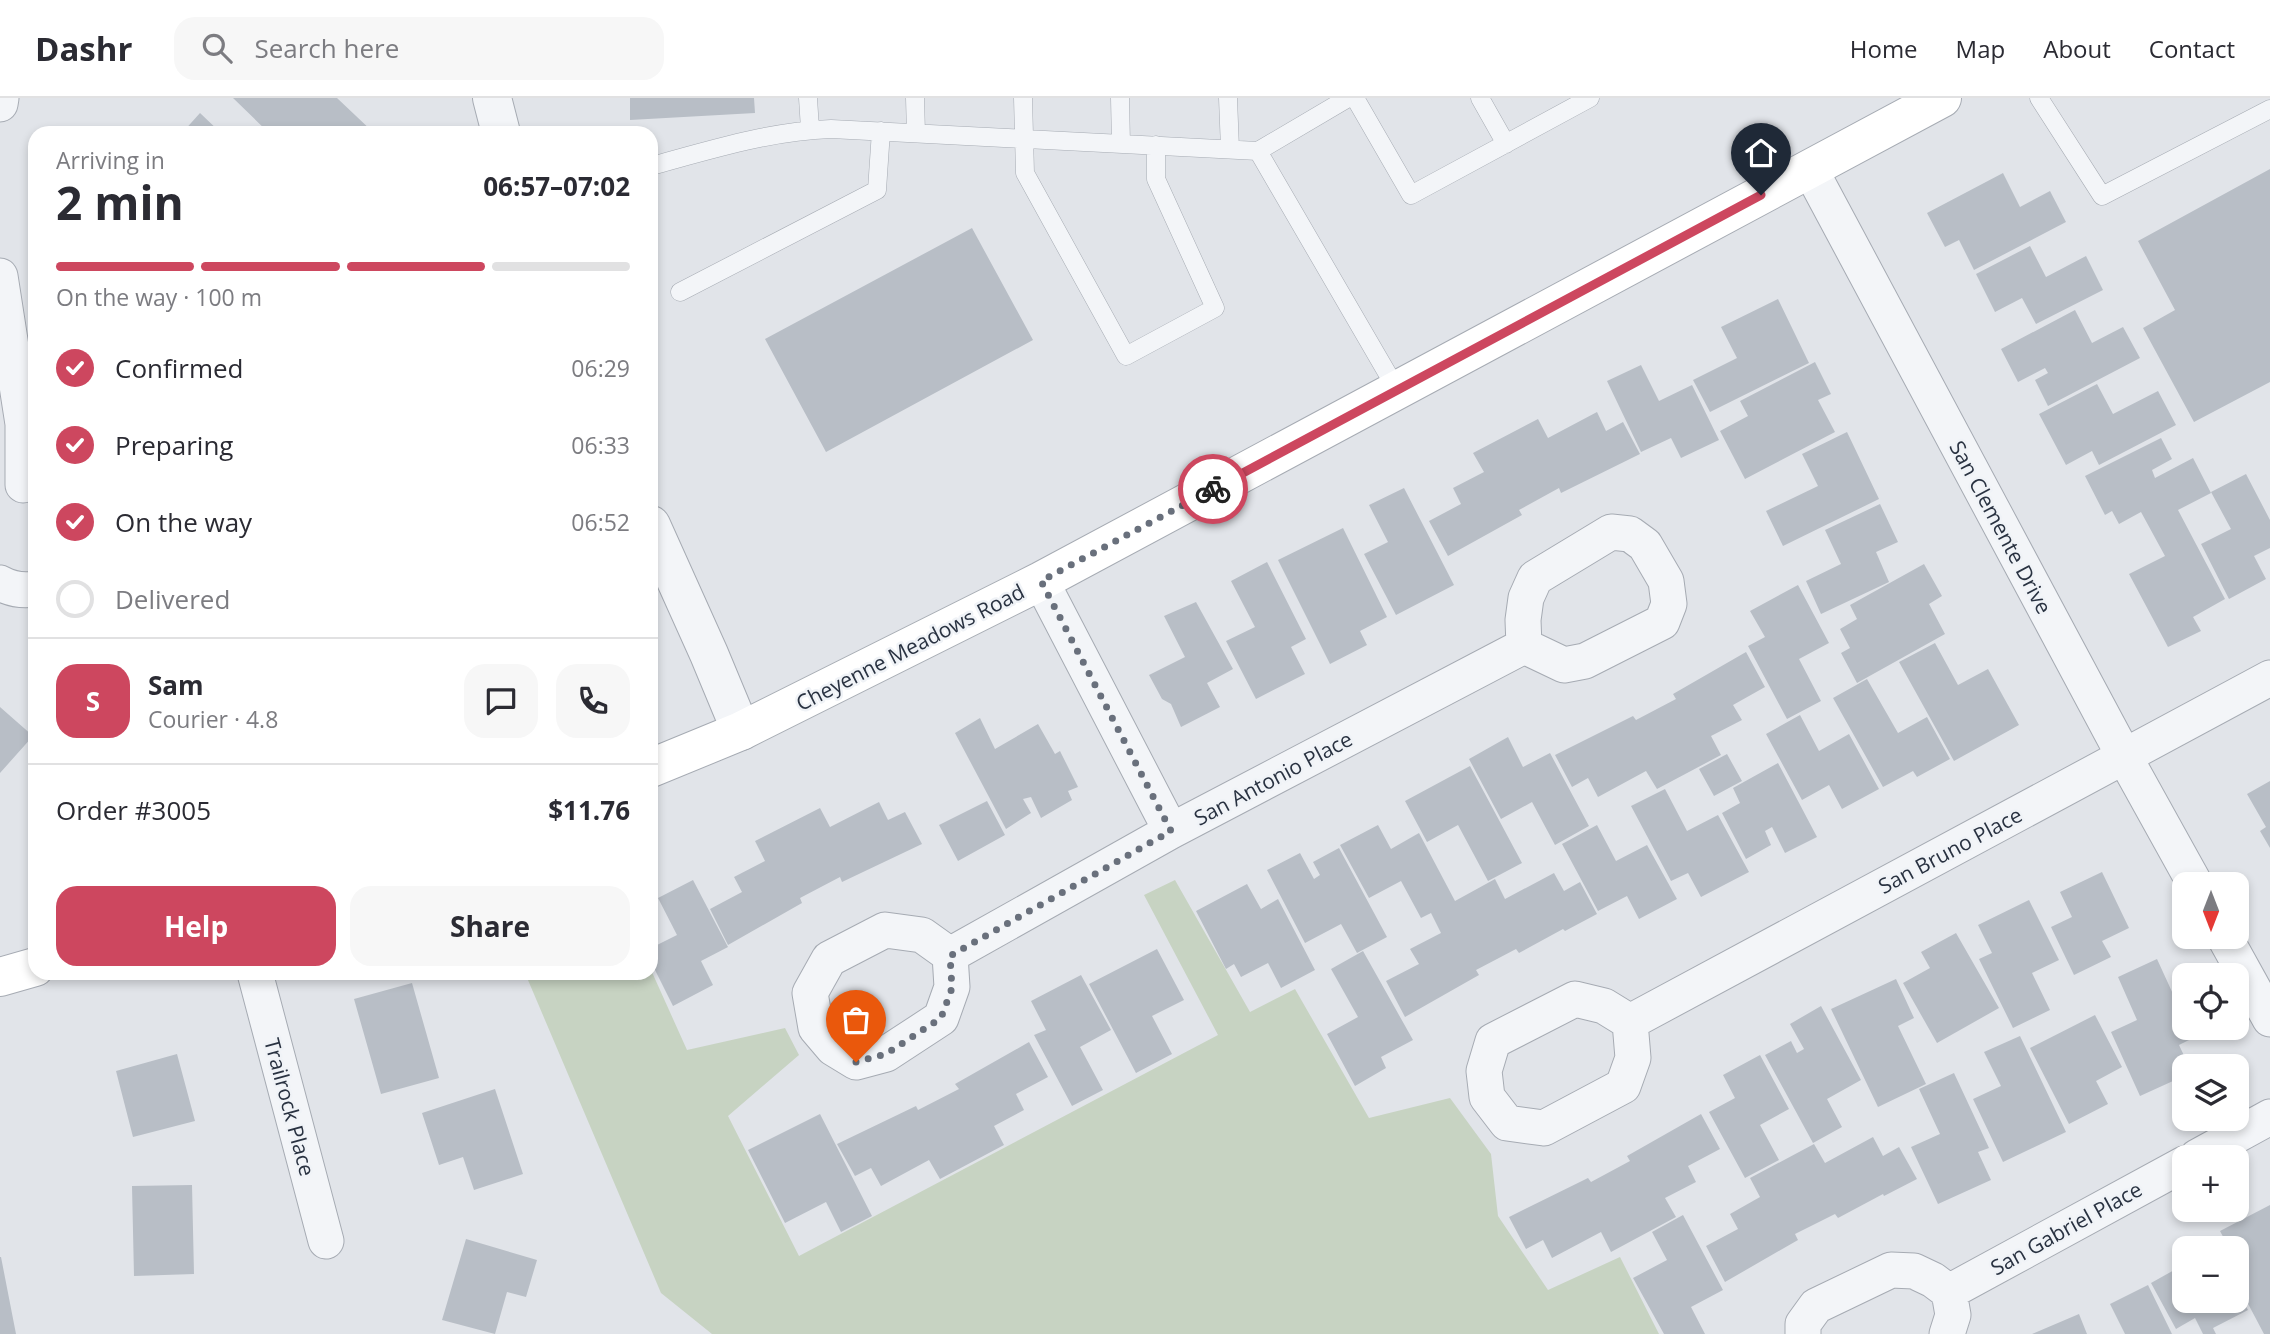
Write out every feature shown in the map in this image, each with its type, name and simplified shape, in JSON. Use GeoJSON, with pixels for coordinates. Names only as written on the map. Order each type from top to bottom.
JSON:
{"type":"FeatureCollection","features":[{"type":"Feature","properties":{"kind":"main road","name":"Cheyenne Meadows Road"},"geometry":{"type":"LineString","coordinates":[[658,765],[741,731],[1041,581],[1942,98]]}},
{"type":"Feature","properties":{"kind":"main road"},"geometry":{"type":"LineString","coordinates":[[0,977],[28,969]]}},
{"type":"Feature","properties":{"kind":"street"},"geometry":{"type":"LineString","coordinates":[[0,104],[1,98]]}},
{"type":"Feature","properties":{"kind":"street"},"geometry":{"type":"LineString","coordinates":[[492,98],[498,126]]}},
{"type":"Feature","properties":{"kind":"street","name":"San Clemente Drive"},"geometry":{"type":"LineString","coordinates":[[1810,169],[2188,872]]}},
{"type":"Feature","properties":{"kind":"street"},"geometry":{"type":"LineString","coordinates":[[0,276],[23,424],[19,488]]}},
{"type":"Feature","properties":{"kind":"street"},"geometry":{"type":"LineString","coordinates":[[658,541],[741,731]]}},
{"type":"Feature","properties":{"kind":"street"},"geometry":{"type":"LineString","coordinates":[[1041,581],[1171,831]]}},
{"type":"Feature","properties":{"kind":"street"},"geometry":{"type":"LineString","coordinates":[[0,583],[28,590]]}},
{"type":"Feature","properties":{"kind":"street","name":"San Antonio Place"},"geometry":{"type":"LineString","coordinates":[[950,956],[1171,831],[1524,646]]}},
{"type":"Feature","properties":{"kind":"street","name":"San Bruno Place"},"geometry":{"type":"LineString","coordinates":[[1630,1022],[2270,678]]}},
{"type":"Feature","properties":{"kind":"street"},"geometry":{"type":"LineString","coordinates":[[2231,949],[2270,1019]]}},
{"type":"Feature","properties":{"kind":"street","name":"Trailrock Place"},"geometry":{"type":"LineString","coordinates":[[257,980],[326,1241]]}},
{"type":"Feature","properties":{"kind":"street"},"geometry":{"type":"LineString","coordinates":[[2219,1145],[2270,1117]]}},
{"type":"Feature","properties":{"kind":"street","name":"San Gabriel Place"},"geometry":{"type":"LineString","coordinates":[[1949,1292],[2172,1171]]}},
{"type":"Feature","properties":{"kind":"street"},"geometry":{"type":"LineString","coordinates":[[1803,1334],[1803,1324],[1816,1306],[1891,1270],[1914,1271],[1949,1292],[1952,1315],[1947,1334]]}},
{"type":"Feature","properties":{"kind":"lane"},"geometry":{"type":"LineString","coordinates":[[808,98],[810,130]]}},
{"type":"Feature","properties":{"kind":"lane"},"geometry":{"type":"LineString","coordinates":[[915,98],[916,133]]}},
{"type":"Feature","properties":{"kind":"lane"},"geometry":{"type":"LineString","coordinates":[[1023,98],[1026,173],[1126,356],[1214,308],[1156,180],[1156,145]]}},
{"type":"Feature","properties":{"kind":"lane"},"geometry":{"type":"LineString","coordinates":[[1120,98],[1121,144]]}},
{"type":"Feature","properties":{"kind":"lane"},"geometry":{"type":"LineString","coordinates":[[1228,98],[1230,149]]}},
{"type":"Feature","properties":{"kind":"lane"},"geometry":{"type":"LineString","coordinates":[[1355,98],[1411,195],[1590,98]]}},
{"type":"Feature","properties":{"kind":"lane"},"geometry":{"type":"LineString","coordinates":[[1480,98],[1506,144]]}},
{"type":"Feature","properties":{"kind":"lane"},"geometry":{"type":"LineString","coordinates":[[2039,98],[2102,196],[2270,109]]}},
{"type":"Feature","properties":{"kind":"lane"},"geometry":{"type":"LineString","coordinates":[[658,164],[747,141],[810,130],[881,131],[1258,151],[1339,100]]}},
{"type":"Feature","properties":{"kind":"lane"},"geometry":{"type":"LineString","coordinates":[[680,292],[877,190],[881,131]]}},
{"type":"Feature","properties":{"kind":"lane"},"geometry":{"type":"LineString","coordinates":[[1258,151],[1397,390]]}},
{"type":"Feature","properties":{"kind":"green space"},"geometry":{"type":"Polygon","coordinates":[[[1175,880],[1250,1012],[1295,989],[1369,1118],[1450,1098],[1491,1154],[1498,1216],[1548,1290],[1620,1257],[1659,1334],[712,1334],[661,1293],[528,980],[656,980],[687,1050],[785,1028],[799,1055],[728,1116],[799,1256],[1218,1035],[1144,895],[1175,880]]]}},
{"type":"Feature","properties":{"kind":"building"},"geometry":{"type":"Polygon","coordinates":[[[233,98],[337,98],[367,126],[262,126],[233,98]]]}},
{"type":"Feature","properties":{"kind":"building"},"geometry":{"type":"Polygon","coordinates":[[[630,98],[754,98],[755,113],[630,120],[630,98]]]}},
{"type":"Feature","properties":{"kind":"building"},"geometry":{"type":"Polygon","coordinates":[[[200,113],[214,126],[188,126],[200,113]]]}},
{"type":"Feature","properties":{"kind":"building"},"geometry":{"type":"Polygon","coordinates":[[[2270,169],[2270,382],[2194,422],[2143,328],[2175,310],[2138,241],[2270,169]]]}},
{"type":"Feature","properties":{"kind":"building"},"geometry":{"type":"Polygon","coordinates":[[[2003,173],[2020,207],[2050,191],[2066,222],[1974,270],[1959,240],[1945,247],[1927,213],[2003,173]]]}},
{"type":"Feature","properties":{"kind":"building"},"geometry":{"type":"Polygon","coordinates":[[[972,228],[1033,340],[826,452],[765,339],[972,228]]]}},
{"type":"Feature","properties":{"kind":"building"},"geometry":{"type":"Polygon","coordinates":[[[2030,246],[2046,277],[2086,256],[2103,290],[2036,324],[2022,298],[1995,312],[1976,274],[2030,246]]]}},
{"type":"Feature","properties":{"kind":"building"},"geometry":{"type":"Polygon","coordinates":[[[1778,299],[1809,363],[1710,412],[1693,380],[1737,358],[1721,327],[1778,299]]]}},
{"type":"Feature","properties":{"kind":"building"},"geometry":{"type":"Polygon","coordinates":[[[2075,310],[2092,343],[2123,327],[2140,358],[2048,406],[2035,380],[2048,373],[2045,368],[2018,382],[2001,349],[2075,310]]]}},
{"type":"Feature","properties":{"kind":"building"},"geometry":{"type":"Polygon","coordinates":[[[1815,362],[1831,394],[1818,400],[1835,432],[1745,479],[1720,431],[1748,416],[1740,401],[1815,362]]]}},
{"type":"Feature","properties":{"kind":"building"},"geometry":{"type":"Polygon","coordinates":[[[1641,365],[1659,401],[1692,385],[1719,440],[1681,458],[1671,438],[1641,452],[1607,381],[1641,365]]]}},
{"type":"Feature","properties":{"kind":"building"},"geometry":{"type":"Polygon","coordinates":[[[2097,384],[2113,414],[2158,391],[2176,425],[2099,465],[2092,451],[2066,465],[2039,414],[2097,384]]]}},
{"type":"Feature","properties":{"kind":"building"},"geometry":{"type":"Polygon","coordinates":[[[1597,412],[1606,431],[1623,422],[1640,454],[1561,493],[1559,488],[1519,510],[1522,515],[1448,556],[1429,521],[1461,504],[1453,488],[1484,472],[1473,453],[1538,419],[1548,438],[1597,412]]]}},
{"type":"Feature","properties":{"kind":"building"},"geometry":{"type":"Polygon","coordinates":[[[1847,432],[1879,499],[1783,546],[1766,511],[1818,486],[1802,454],[1847,432]]]}},
{"type":"Feature","properties":{"kind":"building"},"geometry":{"type":"Polygon","coordinates":[[[2161,438],[2172,459],[2152,470],[2155,478],[2193,458],[2211,493],[2178,510],[2225,599],[2193,617],[2201,631],[2168,647],[2129,574],[2165,556],[2141,512],[2119,524],[2112,511],[2105,515],[2085,476],[2161,438]]]}},
{"type":"Feature","properties":{"kind":"building"},"geometry":{"type":"Polygon","coordinates":[[[2246,474],[2270,520],[2270,548],[2254,556],[2266,579],[2229,599],[2201,544],[2231,529],[2211,492],[2246,474]]]}},
{"type":"Feature","properties":{"kind":"building"},"geometry":{"type":"Polygon","coordinates":[[[1404,488],[1454,585],[1396,615],[1364,554],[1388,542],[1369,505],[1404,488]]]}},
{"type":"Feature","properties":{"kind":"building"},"geometry":{"type":"Polygon","coordinates":[[[1880,504],[1898,542],[1876,552],[1889,582],[1821,614],[1806,581],[1841,564],[1825,530],[1880,504]]]}},
{"type":"Feature","properties":{"kind":"building"},"geometry":{"type":"Polygon","coordinates":[[[1343,528],[1387,617],[1360,631],[1367,645],[1330,664],[1278,560],[1343,528]]]}},
{"type":"Feature","properties":{"kind":"building"},"geometry":{"type":"Polygon","coordinates":[[[1267,562],[1306,639],[1291,647],[1305,674],[1256,699],[1226,641],[1255,627],[1231,581],[1267,562]]]}},
{"type":"Feature","properties":{"kind":"building"},"geometry":{"type":"Polygon","coordinates":[[[1924,564],[1942,596],[1929,604],[1945,634],[1857,683],[1841,653],[1850,648],[1840,629],[1857,619],[1850,605],[1924,564]]]}},
{"type":"Feature","properties":{"kind":"building"},"geometry":{"type":"Polygon","coordinates":[[[1798,585],[1829,643],[1799,659],[1821,701],[1787,719],[1748,646],[1765,637],[1750,611],[1798,585]]]}},
{"type":"Feature","properties":{"kind":"building"},"geometry":{"type":"Polygon","coordinates":[[[1196,602],[1233,669],[1207,683],[1220,707],[1181,727],[1171,704],[1162,699],[1149,675],[1185,657],[1164,616],[1196,602]]]}},
{"type":"Feature","properties":{"kind":"building"},"geometry":{"type":"Polygon","coordinates":[[[1935,643],[1958,685],[1988,669],[2019,725],[1954,761],[1899,662],[1935,643]]]}},
{"type":"Feature","properties":{"kind":"building"},"geometry":{"type":"Polygon","coordinates":[[[1746,652],[1765,687],[1733,705],[1742,720],[1711,736],[1721,755],[1657,789],[1646,771],[1598,797],[1588,778],[1572,787],[1555,755],[1633,716],[1636,720],[1676,699],[1673,694],[1746,652]]]}},
{"type":"Feature","properties":{"kind":"building"},"geometry":{"type":"Polygon","coordinates":[[[1867,679],[1898,733],[1927,717],[1950,759],[1917,777],[1913,771],[1883,787],[1833,698],[1867,679]]]}},
{"type":"Feature","properties":{"kind":"building"},"geometry":{"type":"Polygon","coordinates":[[[0,707],[28,732],[28,742],[0,773],[0,707]]]}},
{"type":"Feature","properties":{"kind":"building"},"geometry":{"type":"Polygon","coordinates":[[[1800,715],[1819,751],[1849,734],[1879,789],[1842,809],[1829,785],[1802,800],[1766,734],[1800,715]]]}},
{"type":"Feature","properties":{"kind":"building"},"geometry":{"type":"Polygon","coordinates":[[[980,718],[995,749],[1038,724],[1055,754],[1060,751],[1078,787],[1068,791],[1072,800],[1041,818],[1031,797],[1023,799],[1031,813],[1006,829],[955,733],[980,718]]]}},
{"type":"Feature","properties":{"kind":"building"},"geometry":{"type":"Polygon","coordinates":[[[1508,737],[1523,767],[1550,753],[1589,826],[1555,845],[1532,802],[1501,819],[1469,759],[1508,737]]]}},
{"type":"Feature","properties":{"kind":"building"},"geometry":{"type":"Polygon","coordinates":[[[1727,754],[1742,781],[1714,796],[1699,769],[1727,754]]]}},
{"type":"Feature","properties":{"kind":"building"},"geometry":{"type":"Polygon","coordinates":[[[1778,763],[1817,837],[1785,853],[1772,827],[1765,831],[1771,845],[1746,859],[1722,813],[1740,803],[1733,788],[1778,763]]]}},
{"type":"Feature","properties":{"kind":"building"},"geometry":{"type":"Polygon","coordinates":[[[1470,766],[1522,863],[1488,881],[1458,825],[1427,842],[1405,801],[1470,766]]]}},
{"type":"Feature","properties":{"kind":"building"},"geometry":{"type":"Polygon","coordinates":[[[2270,781],[2270,848],[2260,831],[2266,827],[2247,794],[2270,781]]]}},
{"type":"Feature","properties":{"kind":"building"},"geometry":{"type":"Polygon","coordinates":[[[1665,789],[1687,831],[1718,815],[1749,872],[1701,897],[1688,873],[1671,881],[1631,806],[1665,789]]]}},
{"type":"Feature","properties":{"kind":"building"},"geometry":{"type":"Polygon","coordinates":[[[987,801],[1005,835],[958,861],[939,825],[987,801]]]}},
{"type":"Feature","properties":{"kind":"building"},"geometry":{"type":"Polygon","coordinates":[[[879,802],[888,820],[905,812],[922,844],[842,882],[840,877],[800,898],[802,903],[728,945],[710,909],[742,892],[734,877],[765,861],[755,841],[820,808],[830,827],[879,802]]]}},
{"type":"Feature","properties":{"kind":"building"},"geometry":{"type":"Polygon","coordinates":[[[1378,825],[1391,849],[1419,833],[1455,901],[1495,879],[1505,899],[1554,873],[1564,891],[1580,882],[1597,914],[1519,953],[1516,949],[1476,970],[1479,975],[1405,1017],[1386,981],[1419,964],[1410,949],[1441,933],[1431,913],[1421,918],[1401,881],[1369,898],[1340,845],[1378,825]]]}},
{"type":"Feature","properties":{"kind":"building"},"geometry":{"type":"Polygon","coordinates":[[[1597,825],[1616,861],[1647,845],[1677,899],[1639,919],[1627,896],[1598,911],[1562,844],[1597,825]]]}},
{"type":"Feature","properties":{"kind":"building"},"geometry":{"type":"Polygon","coordinates":[[[1339,848],[1387,937],[1357,953],[1341,924],[1305,943],[1267,870],[1300,853],[1314,879],[1320,875],[1313,862],[1339,848]]]}},
{"type":"Feature","properties":{"kind":"building"},"geometry":{"type":"Polygon","coordinates":[[[2102,872],[2129,928],[2102,941],[2111,957],[2074,975],[2051,927],[2072,917],[2060,892],[2102,872]]]}},
{"type":"Feature","properties":{"kind":"building"},"geometry":{"type":"Polygon","coordinates":[[[693,880],[728,947],[701,961],[713,985],[673,1006],[658,976],[658,944],[677,935],[658,898],[693,880]]]}},
{"type":"Feature","properties":{"kind":"building"},"geometry":{"type":"Polygon","coordinates":[[[1247,884],[1261,909],[1278,899],[1315,970],[1281,988],[1268,963],[1241,977],[1234,964],[1226,969],[1196,911],[1247,884]]]}},
{"type":"Feature","properties":{"kind":"building"},"geometry":{"type":"Polygon","coordinates":[[[2029,900],[2059,960],[2032,973],[2050,1010],[2013,1028],[1979,959],[1992,953],[1978,925],[2029,900]]]}},
{"type":"Feature","properties":{"kind":"building"},"geometry":{"type":"Polygon","coordinates":[[[1956,933],[1999,1008],[1937,1043],[1903,983],[1930,968],[1921,952],[1956,933]]]}},
{"type":"Feature","properties":{"kind":"building"},"geometry":{"type":"Polygon","coordinates":[[[1157,949],[1184,1000],[1152,1016],[1172,1054],[1136,1073],[1089,984],[1157,949]]]}},
{"type":"Feature","properties":{"kind":"building"},"geometry":{"type":"Polygon","coordinates":[[[1363,951],[1413,1040],[1381,1057],[1386,1068],[1355,1086],[1327,1034],[1358,1017],[1331,969],[1363,951]]]}},
{"type":"Feature","properties":{"kind":"building"},"geometry":{"type":"Polygon","coordinates":[[[2157,959],[2172,992],[2172,1040],[2189,1040],[2179,1045],[2183,1054],[2172,1054],[2172,1081],[2140,1096],[2111,1032],[2137,1020],[2118,977],[2157,959]]]}},
{"type":"Feature","properties":{"kind":"building"},"geometry":{"type":"Polygon","coordinates":[[[1081,975],[1111,1030],[1080,1047],[1103,1090],[1072,1106],[1034,1035],[1046,1030],[1031,1001],[1081,975]]]}},
{"type":"Feature","properties":{"kind":"building"},"geometry":{"type":"Polygon","coordinates":[[[1896,979],[1914,1018],[1898,1026],[1926,1084],[1878,1107],[1831,1009],[1896,979]]]}},
{"type":"Feature","properties":{"kind":"building"},"geometry":{"type":"Polygon","coordinates":[[[412,983],[439,1078],[381,1094],[354,999],[412,983]]]}},
{"type":"Feature","properties":{"kind":"building"},"geometry":{"type":"Polygon","coordinates":[[[1821,1006],[1861,1080],[1827,1099],[1842,1127],[1813,1143],[1765,1055],[1791,1041],[1797,1053],[1804,1049],[1790,1024],[1821,1006]]]}},
{"type":"Feature","properties":{"kind":"building"},"geometry":{"type":"Polygon","coordinates":[[[2095,1015],[2122,1067],[2096,1081],[2108,1104],[2069,1124],[2030,1048],[2095,1015]]]}},
{"type":"Feature","properties":{"kind":"building"},"geometry":{"type":"Polygon","coordinates":[[[2020,1036],[2066,1132],[2003,1162],[1973,1099],[2001,1086],[1984,1052],[2020,1036]]]}},
{"type":"Feature","properties":{"kind":"building"},"geometry":{"type":"Polygon","coordinates":[[[1029,1042],[1048,1077],[1016,1094],[1024,1110],[994,1126],[1004,1145],[940,1179],[929,1160],[881,1186],[871,1168],[855,1176],[837,1144],[916,1106],[918,1110],[959,1089],[955,1084],[1029,1042]]]}},
{"type":"Feature","properties":{"kind":"building"},"geometry":{"type":"Polygon","coordinates":[[[177,1054],[195,1121],[133,1137],[116,1071],[177,1054]]]}},
{"type":"Feature","properties":{"kind":"building"},"geometry":{"type":"Polygon","coordinates":[[[1760,1055],[1789,1109],[1760,1125],[1779,1160],[1745,1178],[1709,1112],[1735,1098],[1723,1075],[1760,1055]]]}},
{"type":"Feature","properties":{"kind":"building"},"geometry":{"type":"Polygon","coordinates":[[[1954,1073],[1989,1148],[1978,1152],[1991,1180],[1938,1204],[1911,1147],[1940,1134],[1919,1089],[1954,1073]]]}},
{"type":"Feature","properties":{"kind":"building"},"geometry":{"type":"Polygon","coordinates":[[[495,1089],[523,1174],[474,1190],[463,1157],[439,1165],[422,1113],[495,1089]]]}},
{"type":"Feature","properties":{"kind":"building"},"geometry":{"type":"Polygon","coordinates":[[[820,1114],[872,1216],[841,1232],[826,1202],[785,1223],[748,1150],[820,1114]]]}},
{"type":"Feature","properties":{"kind":"building"},"geometry":{"type":"Polygon","coordinates":[[[1701,1114],[1720,1149],[1688,1166],[1696,1182],[1665,1198],[1676,1217],[1611,1252],[1601,1232],[1552,1258],[1543,1240],[1526,1249],[1509,1217],[1588,1178],[1591,1182],[1630,1161],[1627,1156],[1701,1114]]]}},
{"type":"Feature","properties":{"kind":"building"},"geometry":{"type":"Polygon","coordinates":[[[1873,1137],[1883,1156],[1899,1147],[1917,1179],[1838,1218],[1835,1214],[1795,1234],[1798,1240],[1725,1282],[1706,1246],[1738,1229],[1730,1214],[1760,1197],[1750,1178],[1814,1144],[1825,1163],[1873,1137]]]}},
{"type":"Feature","properties":{"kind":"building"},"geometry":{"type":"Polygon","coordinates":[[[192,1185],[194,1274],[134,1276],[132,1186],[192,1185]]]}},
{"type":"Feature","properties":{"kind":"building"},"geometry":{"type":"Polygon","coordinates":[[[2270,1205],[2270,1334],[2264,1334],[2249,1306],[2249,1236],[2223,1236],[2220,1231],[2237,1222],[2249,1222],[2249,1216],[2270,1205]]]}},
{"type":"Feature","properties":{"kind":"building"},"geometry":{"type":"Polygon","coordinates":[[[1683,1215],[1723,1290],[1691,1307],[1705,1334],[1664,1334],[1633,1278],[1667,1260],[1652,1232],[1683,1215]]]}},
{"type":"Feature","properties":{"kind":"building"},"geometry":{"type":"Polygon","coordinates":[[[466,1239],[537,1260],[526,1297],[507,1292],[495,1334],[442,1320],[466,1239]]]}},
{"type":"Feature","properties":{"kind":"building"},"geometry":{"type":"Polygon","coordinates":[[[1,1257],[16,1334],[0,1334],[1,1257]]]}},
{"type":"Feature","properties":{"kind":"building"},"geometry":{"type":"Polygon","coordinates":[[[2172,1271],[2172,1313],[2242,1313],[2213,1328],[2216,1334],[2203,1334],[2195,1318],[2176,1329],[2151,1283],[2172,1271]]]}},
{"type":"Feature","properties":{"kind":"building"},"geometry":{"type":"Polygon","coordinates":[[[2148,1285],[2172,1334],[2125,1334],[2110,1304],[2148,1285]]]}},
{"type":"Feature","properties":{"kind":"building"},"geometry":{"type":"Polygon","coordinates":[[[2079,1314],[2087,1334],[2032,1334],[2079,1314]]]}},
{"type":"Feature","properties":{"kind":"way so far"},"geometry":{"type":"LineString","coordinates":[[856,1062],[886,1054],[941,1018],[952,988],[950,956],[1171,831],[1041,581],[1213,489]]}},
{"type":"Feature","properties":{"kind":"route"},"geometry":{"type":"LineString","coordinates":[[1213,489],[1761,195]]}}]}
